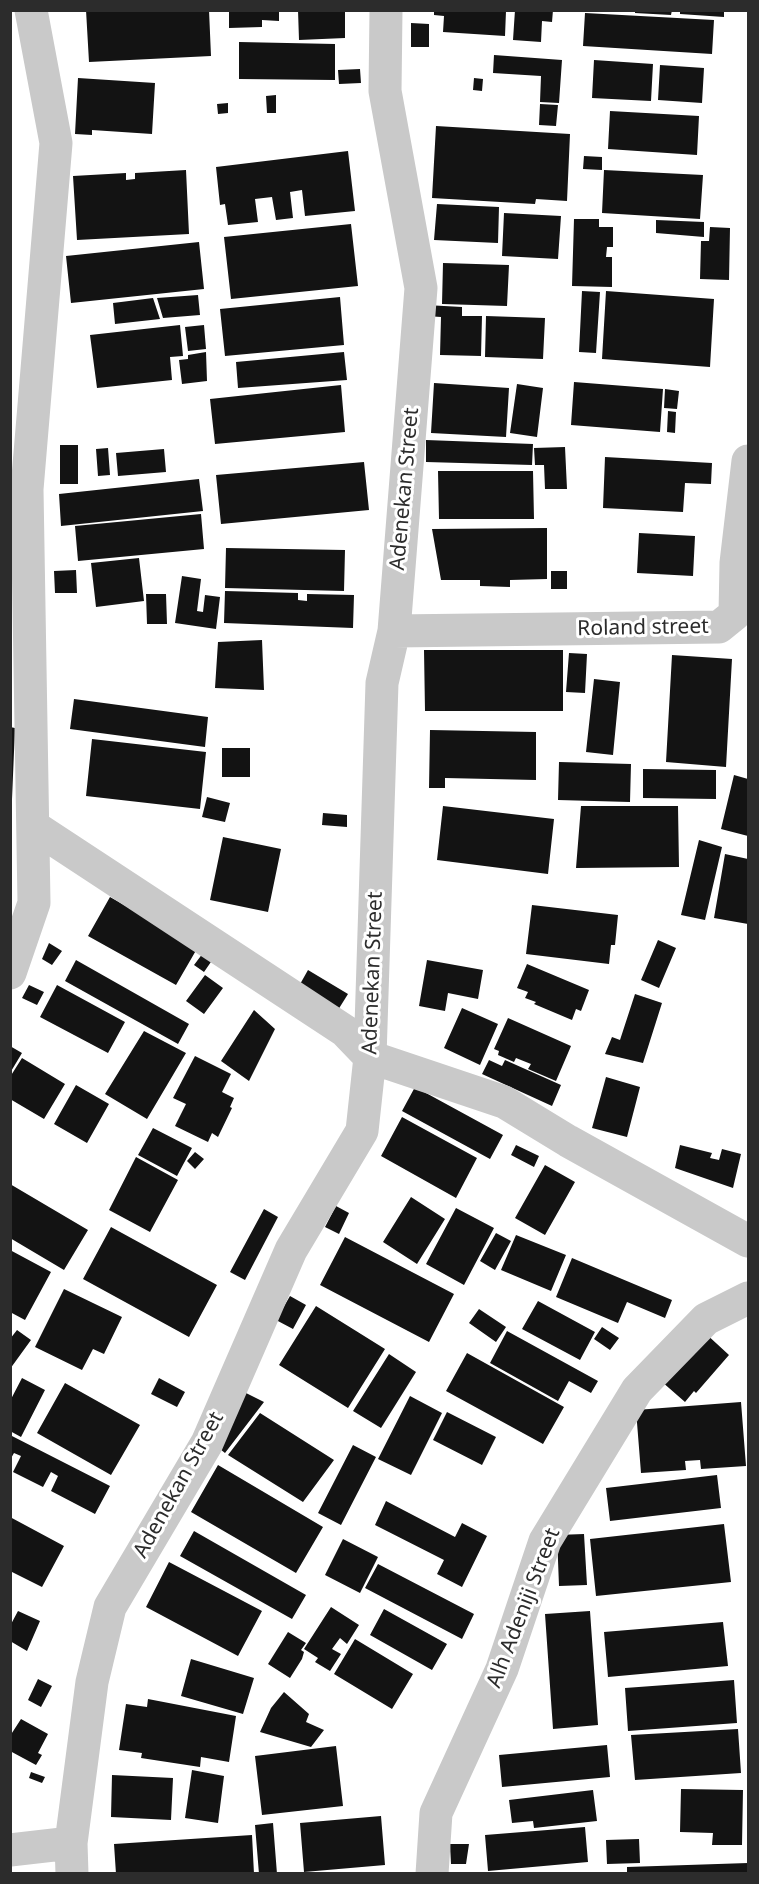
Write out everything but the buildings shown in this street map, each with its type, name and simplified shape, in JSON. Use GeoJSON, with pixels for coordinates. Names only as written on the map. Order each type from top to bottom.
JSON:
{"type":"FeatureCollection","features":[{"type":"Feature","properties":{"kind":"street"},"geometry":{"type":"LineString","coordinates":[[10,973],[34,903],[19,490],[56,143],[31,10]]}},
{"type":"Feature","properties":{"kind":"street","name":"Adenekan Street"},"geometry":{"type":"LineString","coordinates":[[71,1858],[92,1682],[110,1607],[207,1443],[291,1250],[362,1131],[370,1057],[382,683],[394,631],[421,288],[385,91],[386,10]]}},
{"type":"Feature","properties":{"kind":"street","name":"Roland street"},"geometry":{"type":"LineString","coordinates":[[394,631],[719,627],[735,614],[736,563],[748,461]]}},
{"type":"Feature","properties":{"kind":"street"},"geometry":{"type":"LineString","coordinates":[[33,826],[345,1031],[370,1057],[504,1102],[568,1141],[748,1241]]}},
{"type":"Feature","properties":{"kind":"street","name":"Alh Adeniji Street"},"geometry":{"type":"LineString","coordinates":[[432,1874],[436,1813],[502,1669],[545,1541],[637,1390],[706,1319],[748,1298]]}},
{"type":"Feature","properties":{"kind":"street"},"geometry":{"type":"LineString","coordinates":[[10,1850],[71,1858]]}}]}
